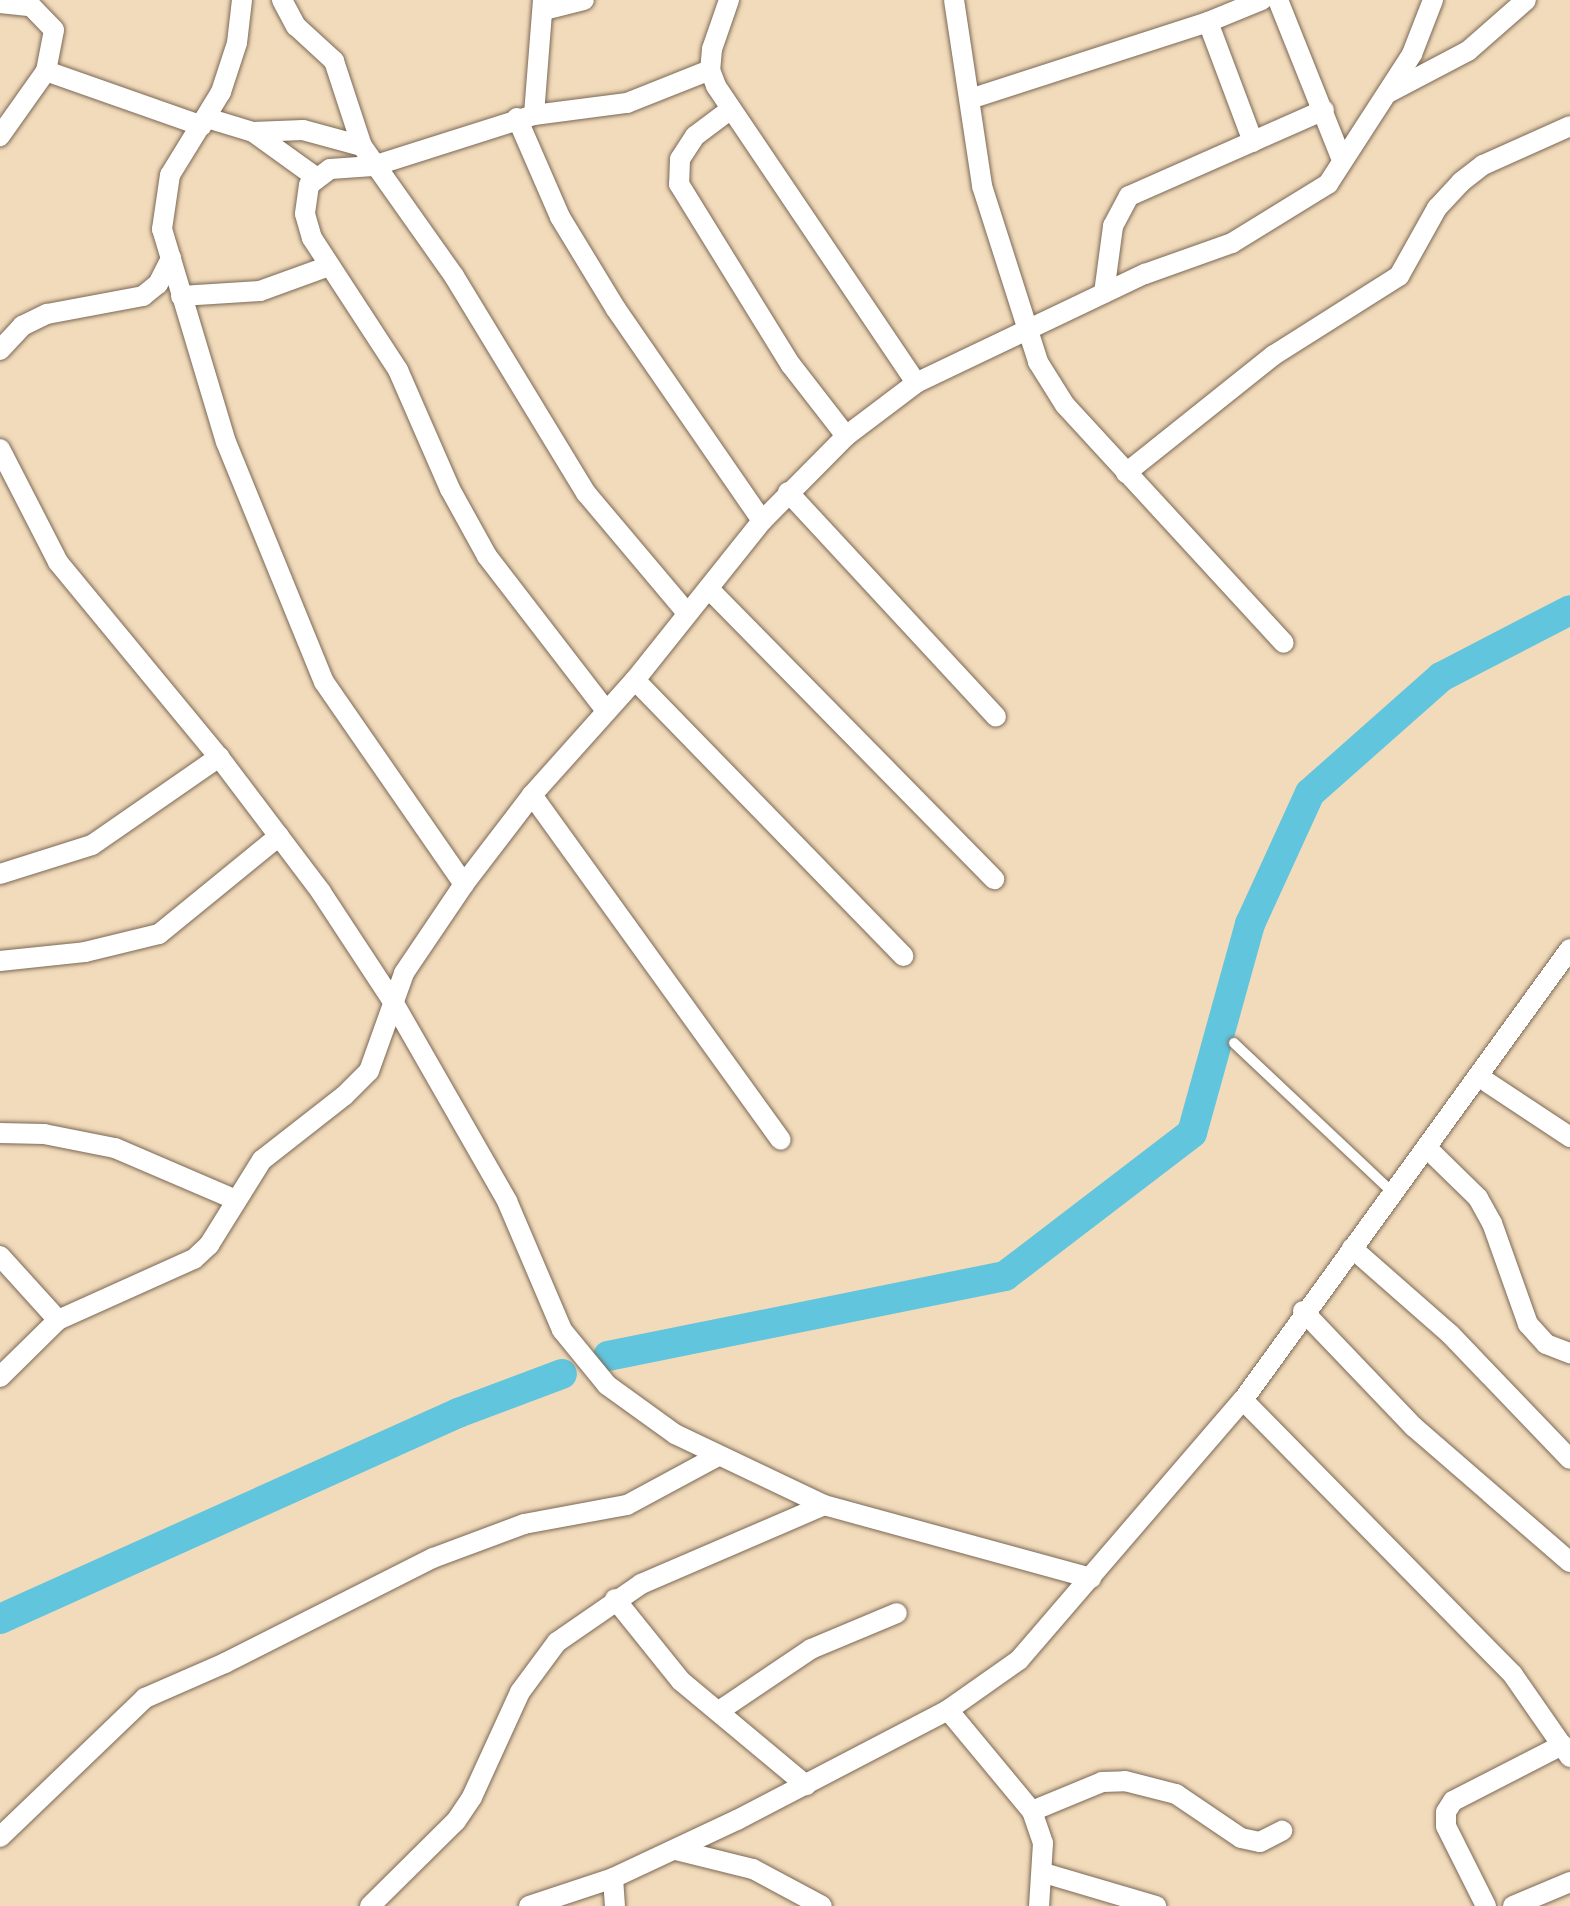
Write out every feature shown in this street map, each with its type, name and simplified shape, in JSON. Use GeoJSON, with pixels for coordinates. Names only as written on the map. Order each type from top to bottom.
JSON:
{"type":"FeatureCollection","features":[{"type":"Feature","properties":{"kind":"street"},"geometry":{"type":"LineString","coordinates":[[242,0],[237,43],[205,122],[174,168],[164,196],[162,229],[226,442],[324,682],[464,884]]}},
{"type":"Feature","properties":{"kind":"street"},"geometry":{"type":"LineString","coordinates":[[282,0],[296,26],[334,61],[362,146],[373,166],[454,276],[596,509],[687,613]]}},
{"type":"Feature","properties":{"kind":"street"},"geometry":{"type":"LineString","coordinates":[[584,0],[544,5],[525,116],[568,230],[689,420],[762,521]]}},
{"type":"Feature","properties":{"kind":"street"},"geometry":{"type":"LineString","coordinates":[[729,0],[710,70],[731,109],[916,383]]}},
{"type":"Feature","properties":{"kind":"street"},"geometry":{"type":"LineString","coordinates":[[954,0],[973,98],[982,186],[1027,335],[1065,405],[1284,643]]}},
{"type":"Feature","properties":{"kind":"street"},"geometry":{"type":"LineString","coordinates":[[973,98],[1208,22],[1262,0]]}},
{"type":"Feature","properties":{"kind":"street"},"geometry":{"type":"LineString","coordinates":[[1278,0],[1342,160]]}},
{"type":"Feature","properties":{"kind":"street"},"geometry":{"type":"LineString","coordinates":[[0,1377],[58,1320],[194,1259],[209,1245],[234,1199],[287,1136],[344,1096],[369,1071],[404,973],[464,884],[532,795],[605,709],[635,680],[762,521],[846,436],[916,383],[1027,335],[1104,293],[1265,225],[1328,184],[1382,96],[1412,54],[1433,0]]}},
{"type":"Feature","properties":{"kind":"street"},"geometry":{"type":"LineString","coordinates":[[1382,96],[1468,51],[1526,0]]}},
{"type":"Feature","properties":{"kind":"street"},"geometry":{"type":"LineString","coordinates":[[0,3],[31,6],[54,30],[46,71],[0,136]]}},
{"type":"Feature","properties":{"kind":"street"},"geometry":{"type":"LineString","coordinates":[[1208,22],[1253,142]]}},
{"type":"Feature","properties":{"kind":"street"},"geometry":{"type":"LineString","coordinates":[[605,709],[487,556],[383,341],[329,266],[305,214],[309,185],[342,165],[373,166],[525,116],[627,103],[710,70]]}},
{"type":"Feature","properties":{"kind":"street"},"geometry":{"type":"LineString","coordinates":[[46,71],[205,122],[253,132],[303,130],[362,146]]}},
{"type":"Feature","properties":{"kind":"street"},"geometry":{"type":"LineString","coordinates":[[731,109],[695,136],[680,159],[679,184],[791,365],[846,436]]}},
{"type":"Feature","properties":{"kind":"street"},"geometry":{"type":"LineString","coordinates":[[1104,293],[1113,226],[1129,196],[1324,110]]}},
{"type":"Feature","properties":{"kind":"street"},"geometry":{"type":"LineString","coordinates":[[1126,473],[1274,355],[1399,276],[1437,208],[1461,182],[1483,165],[1570,126]]}},
{"type":"Feature","properties":{"kind":"street"},"geometry":{"type":"LineString","coordinates":[[253,132],[317,178]]}},
{"type":"Feature","properties":{"kind":"street"},"geometry":{"type":"LineString","coordinates":[[0,350],[22,326],[47,314],[143,296],[158,284],[171,258]]}},
{"type":"Feature","properties":{"kind":"street"},"geometry":{"type":"LineString","coordinates":[[181,296],[260,291],[329,266]]}},
{"type":"Feature","properties":{"kind":"street"},"geometry":{"type":"LineString","coordinates":[[0,449],[58,562],[219,757],[279,836],[392,1000],[507,1201],[537,1278],[579,1356],[653,1421],[718,1456],[824,1505],[1091,1578]]}},
{"type":"Feature","properties":{"kind":"street"},"geometry":{"type":"LineString","coordinates":[[788,492],[996,717]]}},
{"type":"Feature","properties":{"kind":"street"},"geometry":{"type":"LineString","coordinates":[[709,589],[994,879]]}},
{"type":"Feature","properties":{"kind":"street"},"geometry":{"type":"LineString","coordinates":[[635,680],[903,956]]}},
{"type":"Feature","properties":{"kind":"street"},"geometry":{"type":"LineString","coordinates":[[0,874],[92,845],[219,757]]}},
{"type":"Feature","properties":{"kind":"street"},"geometry":{"type":"LineString","coordinates":[[532,795],[781,1140]]}},
{"type":"Feature","properties":{"kind":"street"},"geometry":{"type":"LineString","coordinates":[[0,961],[85,952],[159,934],[279,836]]}},
{"type":"Feature","properties":{"kind":"street"},"geometry":{"type":"LineString","coordinates":[[529,1906],[566,1899],[676,1850],[806,1785],[948,1710],[1019,1660],[1243,1400],[1303,1311],[1481,1078],[1570,949]]}},
{"type":"Feature","properties":{"kind":"street"},"geometry":{"type":"LineString","coordinates":[[1481,1078],[1570,1137]]}},
{"type":"Feature","properties":{"kind":"street"},"geometry":{"type":"LineString","coordinates":[[0,1133],[44,1134],[115,1148],[234,1199]]}},
{"type":"Feature","properties":{"kind":"street"},"geometry":{"type":"LineString","coordinates":[[1428,1149],[1478,1198],[1492,1223],[1528,1324],[1546,1344],[1570,1353]]}},
{"type":"Feature","properties":{"kind":"street"},"geometry":{"type":"LineString","coordinates":[[1352,1248],[1450,1334],[1570,1459]]}},
{"type":"Feature","properties":{"kind":"street"},"geometry":{"type":"LineString","coordinates":[[0,1256],[58,1320]]}},
{"type":"Feature","properties":{"kind":"street"},"geometry":{"type":"LineString","coordinates":[[1303,1311],[1414,1427],[1570,1562]]}},
{"type":"Feature","properties":{"kind":"street"},"geometry":{"type":"LineString","coordinates":[[1243,1400],[1513,1675],[1566,1751],[1453,1801],[1446,1812],[1446,1826],[1486,1906]]}},
{"type":"Feature","properties":{"kind":"street"},"geometry":{"type":"LineString","coordinates":[[0,1837],[145,1698],[225,1663],[433,1558],[524,1524],[627,1505],[718,1456]]}},
{"type":"Feature","properties":{"kind":"street"},"geometry":{"type":"LineString","coordinates":[[370,1906],[456,1821],[539,1663],[557,1642],[615,1599],[714,1550],[824,1505]]}},
{"type":"Feature","properties":{"kind":"street"},"geometry":{"type":"LineString","coordinates":[[615,1599],[681,1681],[806,1785]]}},
{"type":"Feature","properties":{"kind":"street"},"geometry":{"type":"LineString","coordinates":[[719,1711],[811,1649],[897,1613]]}},
{"type":"Feature","properties":{"kind":"street"},"geometry":{"type":"LineString","coordinates":[[948,1710],[1032,1811],[1043,1843],[1044,1873],[1039,1906]]}},
{"type":"Feature","properties":{"kind":"street"},"geometry":{"type":"LineString","coordinates":[[1032,1811],[1102,1782],[1125,1781],[1176,1794],[1241,1838],[1260,1842],[1282,1831]]}},
{"type":"Feature","properties":{"kind":"street"},"geometry":{"type":"LineString","coordinates":[[676,1850],[753,1869],[822,1906]]}},
{"type":"Feature","properties":{"kind":"street"},"geometry":{"type":"LineString","coordinates":[[1044,1873],[1156,1906]]}},
{"type":"Feature","properties":{"kind":"street"},"geometry":{"type":"LineString","coordinates":[[613,1878],[615,1906]]}},
{"type":"Feature","properties":{"kind":"street"},"geometry":{"type":"LineString","coordinates":[[1513,1906],[1570,1882]]}},
{"type":"Feature","properties":{"kind":"lane"},"geometry":{"type":"LineString","coordinates":[[1234,1043],[1393,1193]]}},
{"type":"Feature","properties":{"kind":"waterway"},"geometry":{"type":"LineString","coordinates":[[608,1356],[1005,1276],[1192,1133],[1250,924],[1310,793],[1441,677],[1570,610]]}},
{"type":"Feature","properties":{"kind":"waterway"},"geometry":{"type":"LineString","coordinates":[[0,1619],[458,1413],[562,1374]]}}]}
